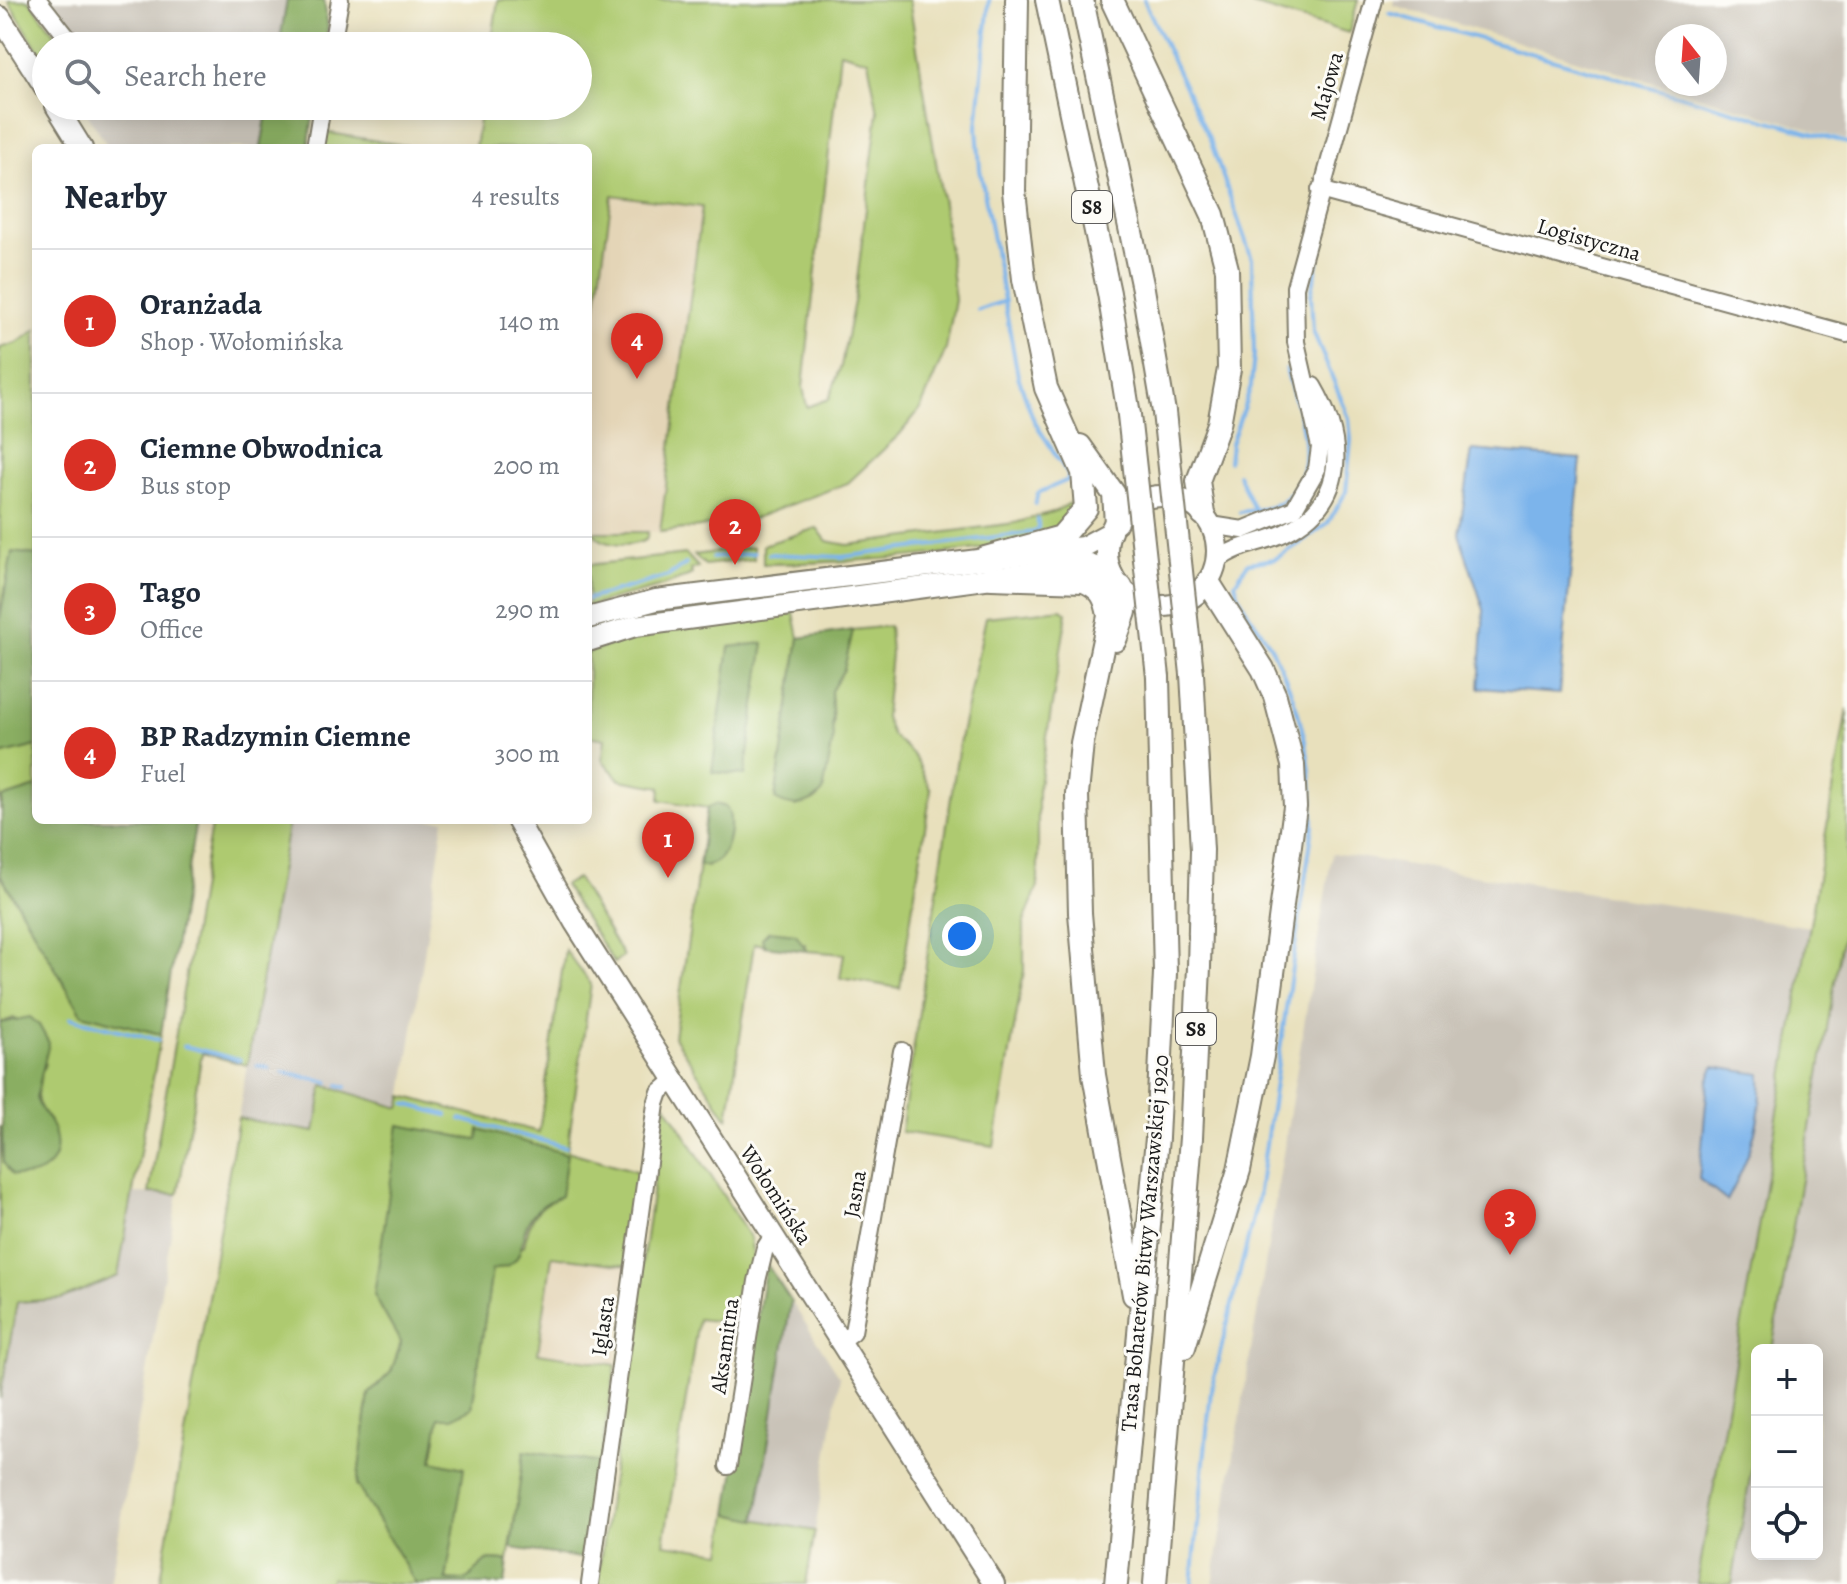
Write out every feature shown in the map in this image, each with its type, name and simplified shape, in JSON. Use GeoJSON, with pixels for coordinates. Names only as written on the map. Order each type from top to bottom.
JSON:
{"type":"FeatureCollection","features":[{"type":"Feature","properties":{"kind":"highway"},"geometry":{"type":"LineString","coordinates":[[989,568],[1061,537],[1086,508],[1083,472],[1046,388],[1032,334],[1014,191],[1017,0]]}},
{"type":"Feature","properties":{"kind":"highway","name":"Trasa Bohaterów Bitwy Warszawskiej 1920"},"geometry":{"type":"LineString","coordinates":[[1047,0],[1109,293],[1129,415],[1158,677],[1165,973],[1157,1138],[1116,1584]]}},
{"type":"Feature","properties":{"kind":"highway","name":"Trasa Bohaterów Bitwy Warszawskiej 1920"},"geometry":{"type":"LineString","coordinates":[[1082,0],[1143,289],[1164,412],[1192,674],[1202,850],[1191,1138],[1155,1584]]}},
{"type":"Feature","properties":{"kind":"highway"},"geometry":{"type":"LineString","coordinates":[[1112,0],[1213,215],[1227,269],[1229,369],[1219,424],[1198,481],[1207,519]]}},
{"type":"Feature","properties":{"kind":"highway"},"geometry":{"type":"LineString","coordinates":[[1060,420],[1114,494],[1114,527]]}},
{"type":"Feature","properties":{"kind":"highway"},"geometry":{"type":"LineString","coordinates":[[989,568],[1096,585],[1104,594],[1109,616],[1093,684],[1077,794],[1080,913],[1094,1075],[1140,1324]]}},
{"type":"Feature","properties":{"kind":"highway"},"geometry":{"type":"LineString","coordinates":[[1173,1383],[1239,1170],[1264,1043],[1295,807],[1293,765],[1275,696],[1212,572]]}},
{"type":"Feature","properties":{"kind":"highway"},"geometry":{"type":"LineString","coordinates":[[1093,684],[1122,626],[1125,612],[1116,580]]}},
{"type":"Feature","properties":{"kind":"main road"},"geometry":{"type":"LineString","coordinates":[[2,15],[32,65]]}},
{"type":"Feature","properties":{"kind":"main road"},"geometry":{"type":"LineString","coordinates":[[65,120],[80,144]]}},
{"type":"Feature","properties":{"kind":"main road"},"geometry":{"type":"LineString","coordinates":[[592,617],[656,600],[989,568],[1090,565],[1116,580],[1145,603],[1173,605],[1187,601],[1212,572],[1217,542],[1207,519],[1178,499],[1164,496],[1135,504],[1114,527],[1083,547],[989,568],[635,626],[592,640]]}},
{"type":"Feature","properties":{"kind":"main road"},"geometry":{"type":"LineString","coordinates":[[1114,527],[1108,546],[1116,580]]}},
{"type":"Feature","properties":{"kind":"main road","name":"Wołomińska"},"geometry":{"type":"LineString","coordinates":[[521,824],[555,890],[994,1584]]}},
{"type":"Feature","properties":{"kind":"street"},"geometry":{"type":"LineString","coordinates":[[38,0],[63,32]]}},
{"type":"Feature","properties":{"kind":"street"},"geometry":{"type":"LineString","coordinates":[[334,32],[340,0]]}},
{"type":"Feature","properties":{"kind":"street","name":"Majowa"},"geometry":{"type":"LineString","coordinates":[[1306,374],[1296,342],[1295,287],[1374,0]]}},
{"type":"Feature","properties":{"kind":"street"},"geometry":{"type":"LineString","coordinates":[[316,144],[320,120]]}},
{"type":"Feature","properties":{"kind":"street","name":"Logistyczna"},"geometry":{"type":"LineString","coordinates":[[1320,190],[1847,334]]}},
{"type":"Feature","properties":{"kind":"street"},"geometry":{"type":"LineString","coordinates":[[1207,519],[1227,530],[1257,525],[1294,509],[1306,493],[1317,469],[1320,447],[1306,374]]}},
{"type":"Feature","properties":{"kind":"street"},"geometry":{"type":"LineString","coordinates":[[1212,572],[1236,547],[1265,541],[1308,517],[1332,482],[1336,463],[1330,416],[1306,374]]}},
{"type":"Feature","properties":{"kind":"street","name":"Jasna"},"geometry":{"type":"LineString","coordinates":[[842,1340],[853,1332],[902,1051]]}},
{"type":"Feature","properties":{"kind":"street","name":"Iglasta"},"geometry":{"type":"LineString","coordinates":[[590,1584],[656,1104],[660,1092],[674,1080]]}},
{"type":"Feature","properties":{"kind":"street","name":"Aksamitna"},"geometry":{"type":"LineString","coordinates":[[728,1466],[757,1281],[765,1248],[774,1234]]}},
{"type":"Feature","properties":{"kind":"shaded area"},"geometry":{"type":"Polygon","coordinates":[[[50,0],[287,0],[281,32],[78,32],[50,0]]]}},
{"type":"Feature","properties":{"kind":"shaded area"},"geometry":{"type":"Polygon","coordinates":[[[1394,0],[1847,0],[1847,140],[1699,96],[1727,96],[1727,24],[1655,24],[1655,83],[1393,5],[1394,0]]]}},
{"type":"Feature","properties":{"kind":"shaded area"},"geometry":{"type":"Polygon","coordinates":[[[91,120],[266,120],[262,144],[106,144],[91,120]]]}},
{"type":"Feature","properties":{"kind":"shaded area"},"geometry":{"type":"Polygon","coordinates":[[[612,195],[702,207],[660,532],[592,532],[592,315],[595,315],[612,195]]]}},
{"type":"Feature","properties":{"kind":"shaded area"},"geometry":{"type":"Polygon","coordinates":[[[288,824],[443,824],[401,1108],[323,1086],[315,1132],[238,1118],[288,824]]]}},
{"type":"Feature","properties":{"kind":"shaded area"},"geometry":{"type":"Polygon","coordinates":[[[1332,853],[1810,927],[1697,1584],[1213,1584],[1332,853]]]}},
{"type":"Feature","properties":{"kind":"shaded area"},"geometry":{"type":"Polygon","coordinates":[[[1847,911],[1847,1584],[1732,1584],[1751,1472],[1751,1560],[1823,1560],[1823,1344],[1773,1344],[1847,911]]]}},
{"type":"Feature","properties":{"kind":"shaded area"},"geometry":{"type":"Polygon","coordinates":[[[133,1193],[178,1194],[110,1584],[0,1584],[0,1399],[17,1301],[61,1299],[118,1276],[133,1193]]]}},
{"type":"Feature","properties":{"kind":"shaded area"},"geometry":{"type":"Polygon","coordinates":[[[552,1256],[629,1266],[616,1365],[538,1354],[552,1256]]]}},
{"type":"Feature","properties":{"kind":"shaded area"},"geometry":{"type":"Polygon","coordinates":[[[791,1301],[840,1377],[815,1531],[756,1520],[791,1301]]]}},
{"type":"Feature","properties":{"kind":"green space"},"geometry":{"type":"Polygon","coordinates":[[[8,0],[29,0],[53,32],[32,32],[32,40],[8,0]]]}},
{"type":"Feature","properties":{"kind":"green space"},"geometry":{"type":"Polygon","coordinates":[[[287,0],[324,0],[327,32],[281,32],[287,0]]]}},
{"type":"Feature","properties":{"kind":"green space"},"geometry":{"type":"Polygon","coordinates":[[[498,0],[909,0],[943,204],[955,300],[946,349],[921,408],[900,434],[848,483],[747,521],[660,532],[702,207],[612,195],[595,315],[592,315],[592,144],[476,144],[479,120],[592,120],[592,32],[493,32],[498,0]],[[840,52],[803,387],[807,407],[829,399],[841,366],[855,297],[878,112],[868,60],[840,52]]]}},
{"type":"Feature","properties":{"kind":"green space"},"geometry":{"type":"Polygon","coordinates":[[[1235,0],[1358,0],[1349,33],[1235,0]]]}},
{"type":"Feature","properties":{"kind":"green space"},"geometry":{"type":"Polygon","coordinates":[[[266,120],[313,120],[309,144],[262,144],[266,120]]]}},
{"type":"Feature","properties":{"kind":"green space"},"geometry":{"type":"Polygon","coordinates":[[[324,132],[396,144],[322,144],[324,132]]]}},
{"type":"Feature","properties":{"kind":"green space"},"geometry":{"type":"Polygon","coordinates":[[[32,333],[32,554],[12,552],[0,618],[0,348],[17,343],[32,333]]]}},
{"type":"Feature","properties":{"kind":"green space"},"geometry":{"type":"Polygon","coordinates":[[[1079,498],[1065,524],[1044,535],[1010,543],[921,556],[763,564],[763,545],[817,528],[827,541],[848,545],[1015,523],[1056,511],[1079,498]]]}},
{"type":"Feature","properties":{"kind":"green space"},"geometry":{"type":"Polygon","coordinates":[[[593,532],[648,532],[646,540],[625,545],[603,541],[593,532]]]}},
{"type":"Feature","properties":{"kind":"green space"},"geometry":{"type":"Polygon","coordinates":[[[753,547],[754,559],[705,565],[694,555],[753,547]]]}},
{"type":"Feature","properties":{"kind":"green space"},"geometry":{"type":"Polygon","coordinates":[[[12,552],[32,554],[32,747],[0,755],[0,618],[12,552]]]}},
{"type":"Feature","properties":{"kind":"green space"},"geometry":{"type":"Polygon","coordinates":[[[1097,553],[1097,559],[592,634],[592,627],[664,608],[1097,553]]]}},
{"type":"Feature","properties":{"kind":"green space"},"geometry":{"type":"Polygon","coordinates":[[[686,554],[698,567],[691,570],[692,574],[667,584],[592,606],[592,565],[686,554]]]}},
{"type":"Feature","properties":{"kind":"green space"},"geometry":{"type":"Polygon","coordinates":[[[1062,609],[1067,613],[1038,791],[1038,886],[1024,922],[1024,971],[994,1146],[901,1132],[959,744],[986,617],[1062,609]]]}},
{"type":"Feature","properties":{"kind":"green space"},"geometry":{"type":"Polygon","coordinates":[[[794,613],[799,638],[775,799],[795,806],[817,799],[833,721],[831,691],[844,669],[853,630],[889,626],[891,654],[885,717],[892,735],[914,755],[931,790],[900,988],[840,978],[844,954],[807,951],[805,943],[754,944],[728,1119],[674,1037],[699,865],[707,867],[716,804],[707,808],[660,800],[661,787],[620,780],[602,760],[605,739],[592,737],[592,651],[645,634],[794,613]]]}},
{"type":"Feature","properties":{"kind":"green space"},"geometry":{"type":"Polygon","coordinates":[[[853,630],[844,669],[831,691],[833,740],[823,792],[806,803],[794,805],[781,802],[775,799],[799,638],[853,630]]]}},
{"type":"Feature","properties":{"kind":"green space"},"geometry":{"type":"Polygon","coordinates":[[[764,643],[745,775],[712,772],[729,647],[764,643]]]}},
{"type":"Feature","properties":{"kind":"green space"},"geometry":{"type":"Polygon","coordinates":[[[1847,709],[1847,911],[1773,1344],[1751,1344],[1751,1472],[1732,1584],[1697,1584],[1847,709]]]}},
{"type":"Feature","properties":{"kind":"green space"},"geometry":{"type":"Polygon","coordinates":[[[32,747],[32,788],[2,798],[0,810],[0,755],[32,747]]]}},
{"type":"Feature","properties":{"kind":"green space"},"geometry":{"type":"Polygon","coordinates":[[[32,788],[32,824],[195,824],[161,1034],[82,1014],[0,874],[2,798],[32,788]]]}},
{"type":"Feature","properties":{"kind":"green space"},"geometry":{"type":"Polygon","coordinates":[[[716,804],[726,807],[729,813],[728,843],[717,861],[699,865],[707,808],[716,804]]]}},
{"type":"Feature","properties":{"kind":"green space"},"geometry":{"type":"Polygon","coordinates":[[[211,824],[288,824],[247,1065],[202,1053],[178,1194],[149,1193],[211,824]]]}},
{"type":"Feature","properties":{"kind":"green space"},"geometry":{"type":"Polygon","coordinates":[[[0,874],[82,1014],[161,1034],[118,1276],[61,1299],[17,1302],[0,1399],[0,1126],[3,1162],[50,1121],[40,1107],[37,1094],[45,1064],[14,1018],[0,1023],[0,874]]]}},
{"type":"Feature","properties":{"kind":"green space"},"geometry":{"type":"Polygon","coordinates":[[[577,878],[623,956],[614,963],[564,885],[577,878]]]}},
{"type":"Feature","properties":{"kind":"green space"},"geometry":{"type":"Polygon","coordinates":[[[769,931],[796,934],[807,951],[764,946],[762,938],[769,931]]]}},
{"type":"Feature","properties":{"kind":"green space"},"geometry":{"type":"Polygon","coordinates":[[[565,950],[591,984],[567,1151],[643,1173],[630,1234],[629,1266],[552,1256],[538,1353],[616,1365],[600,1463],[525,1452],[508,1561],[487,1560],[466,1579],[446,1580],[463,1468],[432,1461],[439,1418],[452,1418],[472,1408],[492,1269],[524,1246],[534,1215],[560,1196],[479,1130],[478,1140],[399,1125],[380,1306],[401,1343],[391,1372],[369,1394],[357,1485],[416,1584],[376,1584],[331,1578],[330,1584],[160,1584],[238,1118],[315,1132],[323,1085],[400,1108],[403,1096],[539,1132],[565,950]]]}},
{"type":"Feature","properties":{"kind":"green space"},"geometry":{"type":"Polygon","coordinates":[[[30,1017],[39,1025],[49,1043],[36,1098],[52,1126],[56,1152],[48,1167],[23,1176],[12,1175],[3,1162],[0,1023],[30,1017]]]}},
{"type":"Feature","properties":{"kind":"green space"},"geometry":{"type":"Polygon","coordinates":[[[665,1103],[750,1238],[754,1261],[743,1324],[698,1319],[664,1544],[722,1552],[728,1514],[815,1531],[806,1584],[597,1584],[665,1103]]]}},
{"type":"Feature","properties":{"kind":"green space"},"geometry":{"type":"Polygon","coordinates":[[[399,1125],[478,1140],[479,1129],[567,1154],[561,1196],[543,1205],[533,1215],[517,1258],[504,1267],[492,1270],[472,1408],[452,1418],[439,1418],[432,1461],[464,1468],[446,1580],[466,1579],[487,1560],[508,1561],[505,1584],[416,1584],[357,1485],[369,1394],[391,1372],[401,1343],[374,1295],[399,1125]]]}},
{"type":"Feature","properties":{"kind":"green space"},"geometry":{"type":"Polygon","coordinates":[[[766,1263],[791,1301],[756,1520],[728,1514],[766,1263]]]}},
{"type":"Feature","properties":{"kind":"green space"},"geometry":{"type":"Polygon","coordinates":[[[524,1451],[600,1463],[588,1559],[511,1548],[524,1451]]]}},
{"type":"Feature","properties":{"kind":"water"},"geometry":{"type":"Polygon","coordinates":[[[1472,450],[1581,459],[1559,694],[1479,688],[1484,610],[1459,534],[1472,450]]]}},
{"type":"Feature","properties":{"kind":"water"},"geometry":{"type":"Polygon","coordinates":[[[1714,1067],[1761,1074],[1760,1107],[1753,1140],[1727,1201],[1699,1179],[1708,1081],[1714,1067]]]}},
{"type":"Feature","properties":{"kind":"waterway"},"geometry":{"type":"LineString","coordinates":[[989,0],[977,127],[980,169],[1018,376],[1034,421],[1068,474],[1068,480],[1038,493],[1035,504]]}},
{"type":"Feature","properties":{"kind":"waterway"},"geometry":{"type":"LineString","coordinates":[[1144,0],[1210,140],[1252,259],[1254,354],[1251,386],[1231,444],[1229,461]]}},
{"type":"Feature","properties":{"kind":"waterway"},"geometry":{"type":"LineString","coordinates":[[1389,13],[1847,143]]}},
{"type":"Feature","properties":{"kind":"waterway"},"geometry":{"type":"LineString","coordinates":[[1192,1584],[1211,1390],[1258,1198],[1313,826],[1311,778],[1298,712],[1282,669],[1246,609],[1235,583],[1248,563],[1275,559],[1328,523],[1346,492],[1351,440],[1349,418],[1313,331],[1311,295],[1325,228]]}},
{"type":"Feature","properties":{"kind":"waterway"},"geometry":{"type":"LineString","coordinates":[[978,310],[1005,301]]}},
{"type":"Feature","properties":{"kind":"waterway"},"geometry":{"type":"LineString","coordinates":[[1240,512],[1271,507],[1288,496],[1299,481],[1304,464],[1302,425],[1286,370]]}},
{"type":"Feature","properties":{"kind":"waterway"},"geometry":{"type":"LineString","coordinates":[[1238,474],[1254,509]]}},
{"type":"Feature","properties":{"kind":"waterway"},"geometry":{"type":"LineString","coordinates":[[769,554],[842,557],[1034,532],[1038,529],[1038,519]]}},
{"type":"Feature","properties":{"kind":"waterway"},"geometry":{"type":"LineString","coordinates":[[712,558],[754,553]]}},
{"type":"Feature","properties":{"kind":"waterway"},"geometry":{"type":"LineString","coordinates":[[592,598],[668,576],[686,564]]}},
{"type":"Feature","properties":{"kind":"waterway"},"geometry":{"type":"LineString","coordinates":[[71,1018],[159,1040]]}},
{"type":"Feature","properties":{"kind":"waterway"},"geometry":{"type":"LineString","coordinates":[[184,1046],[240,1060]]}},
{"type":"Feature","properties":{"kind":"waterway"},"geometry":{"type":"LineString","coordinates":[[257,1065],[269,1068]]}},
{"type":"Feature","properties":{"kind":"waterway"},"geometry":{"type":"LineString","coordinates":[[283,1072],[328,1082]]}},
{"type":"Feature","properties":{"kind":"waterway"},"geometry":{"type":"LineString","coordinates":[[339,1085],[346,1087]]}},
{"type":"Feature","properties":{"kind":"waterway"},"geometry":{"type":"LineString","coordinates":[[406,1104],[447,1115]]}},
{"type":"Feature","properties":{"kind":"waterway"},"geometry":{"type":"LineString","coordinates":[[460,1119],[566,1147]]}},
{"type":"Feature","properties":{"kind":"place","name":"BP Radzymin Ciemne"},"geometry":{"type":"Point","coordinates":[637,379]}},
{"type":"Feature","properties":{"kind":"place","name":"Ciemne Obwodnica"},"geometry":{"type":"Point","coordinates":[735,565]}},
{"type":"Feature","properties":{"kind":"place","name":"Oranżada"},"geometry":{"type":"Point","coordinates":[668,878]}},
{"type":"Feature","properties":{"kind":"place","name":"Tago"},"geometry":{"type":"Point","coordinates":[1510,1255]}}]}
